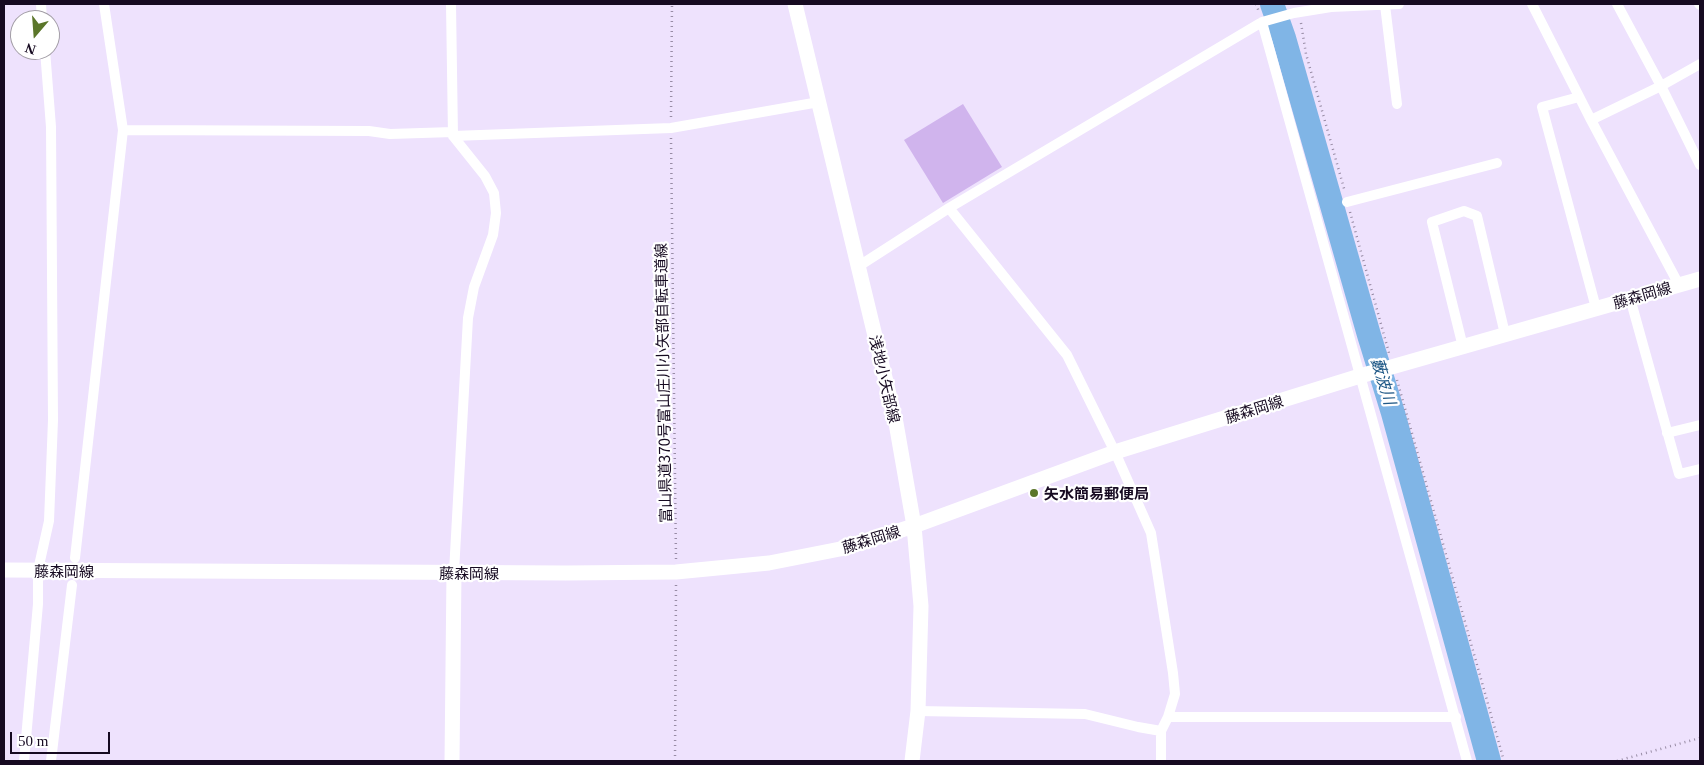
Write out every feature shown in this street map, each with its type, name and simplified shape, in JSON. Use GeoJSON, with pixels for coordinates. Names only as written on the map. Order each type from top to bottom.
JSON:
{"type":"FeatureCollection","features":[{"type":"Feature","properties":{"kind":"main road","name":"浅地小矢部線"},"geometry":{"type":"LineString","coordinates":[[795,4],[896,423],[914,526],[921,606],[918,711],[912,761]]}},
{"type":"Feature","properties":{"kind":"main road","name":"藤森岡線"},"geometry":{"type":"LineString","coordinates":[[4,570],[676,572],[768,563],[840,549],[914,526],[1116,452],[1360,376],[1630,298],[1679,285],[1699,283]]}},
{"type":"Feature","properties":{"kind":"main road"},"geometry":{"type":"LineString","coordinates":[[452,761],[454,572]]}},
{"type":"Feature","properties":{"kind":"street"},"geometry":{"type":"LineString","coordinates":[[75,558],[123,130],[104,4]]}},
{"type":"Feature","properties":{"kind":"street"},"geometry":{"type":"LineString","coordinates":[[452,4],[453,134],[485,176],[494,193],[496,214],[493,235],[474,287],[468,318],[454,572]]}},
{"type":"Feature","properties":{"kind":"street"},"geometry":{"type":"LineString","coordinates":[[859,266],[949,208],[1262,22],[1331,7],[1399,4]]}},
{"type":"Feature","properties":{"kind":"street"},"geometry":{"type":"LineString","coordinates":[[1532,4],[1679,285]]}},
{"type":"Feature","properties":{"kind":"street"},"geometry":{"type":"LineString","coordinates":[[1617,4],[1700,165]]}},
{"type":"Feature","properties":{"kind":"street"},"geometry":{"type":"LineString","coordinates":[[1385,5],[1397,104]]}},
{"type":"Feature","properties":{"kind":"street"},"geometry":{"type":"LineString","coordinates":[[1262,22],[1467,761]]}},
{"type":"Feature","properties":{"kind":"street"},"geometry":{"type":"LineString","coordinates":[[24,761],[38,604],[33,570],[49,521],[53,420],[51,127],[45,60]]}},
{"type":"Feature","properties":{"kind":"street"},"geometry":{"type":"LineString","coordinates":[[1591,120],[1700,64]]}},
{"type":"Feature","properties":{"kind":"street"},"geometry":{"type":"LineString","coordinates":[[1579,97],[1542,107],[1596,308]]}},
{"type":"Feature","properties":{"kind":"street"},"geometry":{"type":"LineString","coordinates":[[123,130],[360,131],[390,134],[453,134],[671,128],[819,102]]}},
{"type":"Feature","properties":{"kind":"street"},"geometry":{"type":"LineString","coordinates":[[1347,202],[1497,163]]}},
{"type":"Feature","properties":{"kind":"street"},"geometry":{"type":"LineString","coordinates":[[949,208],[1067,355],[1116,452],[1152,533],[1175,694],[1168,717],[1161,731],[1161,761]]}},
{"type":"Feature","properties":{"kind":"street"},"geometry":{"type":"LineString","coordinates":[[1462,347],[1432,222],[1464,211],[1477,216],[1505,334]]}},
{"type":"Feature","properties":{"kind":"street"},"geometry":{"type":"LineString","coordinates":[[1630,298],[1678,474],[1700,469]]}},
{"type":"Feature","properties":{"kind":"street"},"geometry":{"type":"LineString","coordinates":[[1667,434],[1700,424]]}},
{"type":"Feature","properties":{"kind":"street"},"geometry":{"type":"LineString","coordinates":[[51,761],[72,585]]}},
{"type":"Feature","properties":{"kind":"street"},"geometry":{"type":"LineString","coordinates":[[918,711],[1085,714],[1161,731]]}},
{"type":"Feature","properties":{"kind":"street"},"geometry":{"type":"LineString","coordinates":[[1168,717],[1456,717]]}},
{"type":"Feature","properties":{"kind":"path","name":"富山県道370号富山庄川小矢部自転車道線"},"geometry":{"type":"LineString","coordinates":[[672,4],[671,128],[676,572],[675,761]]}},
{"type":"Feature","properties":{"kind":"path"},"geometry":{"type":"LineString","coordinates":[[1297,13],[1306,54],[1392,367],[1408,417],[1504,761]]}},
{"type":"Feature","properties":{"kind":"path"},"geometry":{"type":"LineString","coordinates":[[1617,761],[1700,738]]}},
{"type":"Feature","properties":{"kind":"shaded area"},"geometry":{"type":"Polygon","coordinates":[[[963,104],[1002,167],[943,203],[904,140],[963,104]]]}},
{"type":"Feature","properties":{"kind":"waterway","name":"藪波川"},"geometry":{"type":"LineString","coordinates":[[1272,4],[1284,38],[1393,413],[1489,761]]}},
{"type":"Feature","properties":{"kind":"place","name":"矢水簡易郵便局"},"geometry":{"type":"Point","coordinates":[1034,493]}}]}
